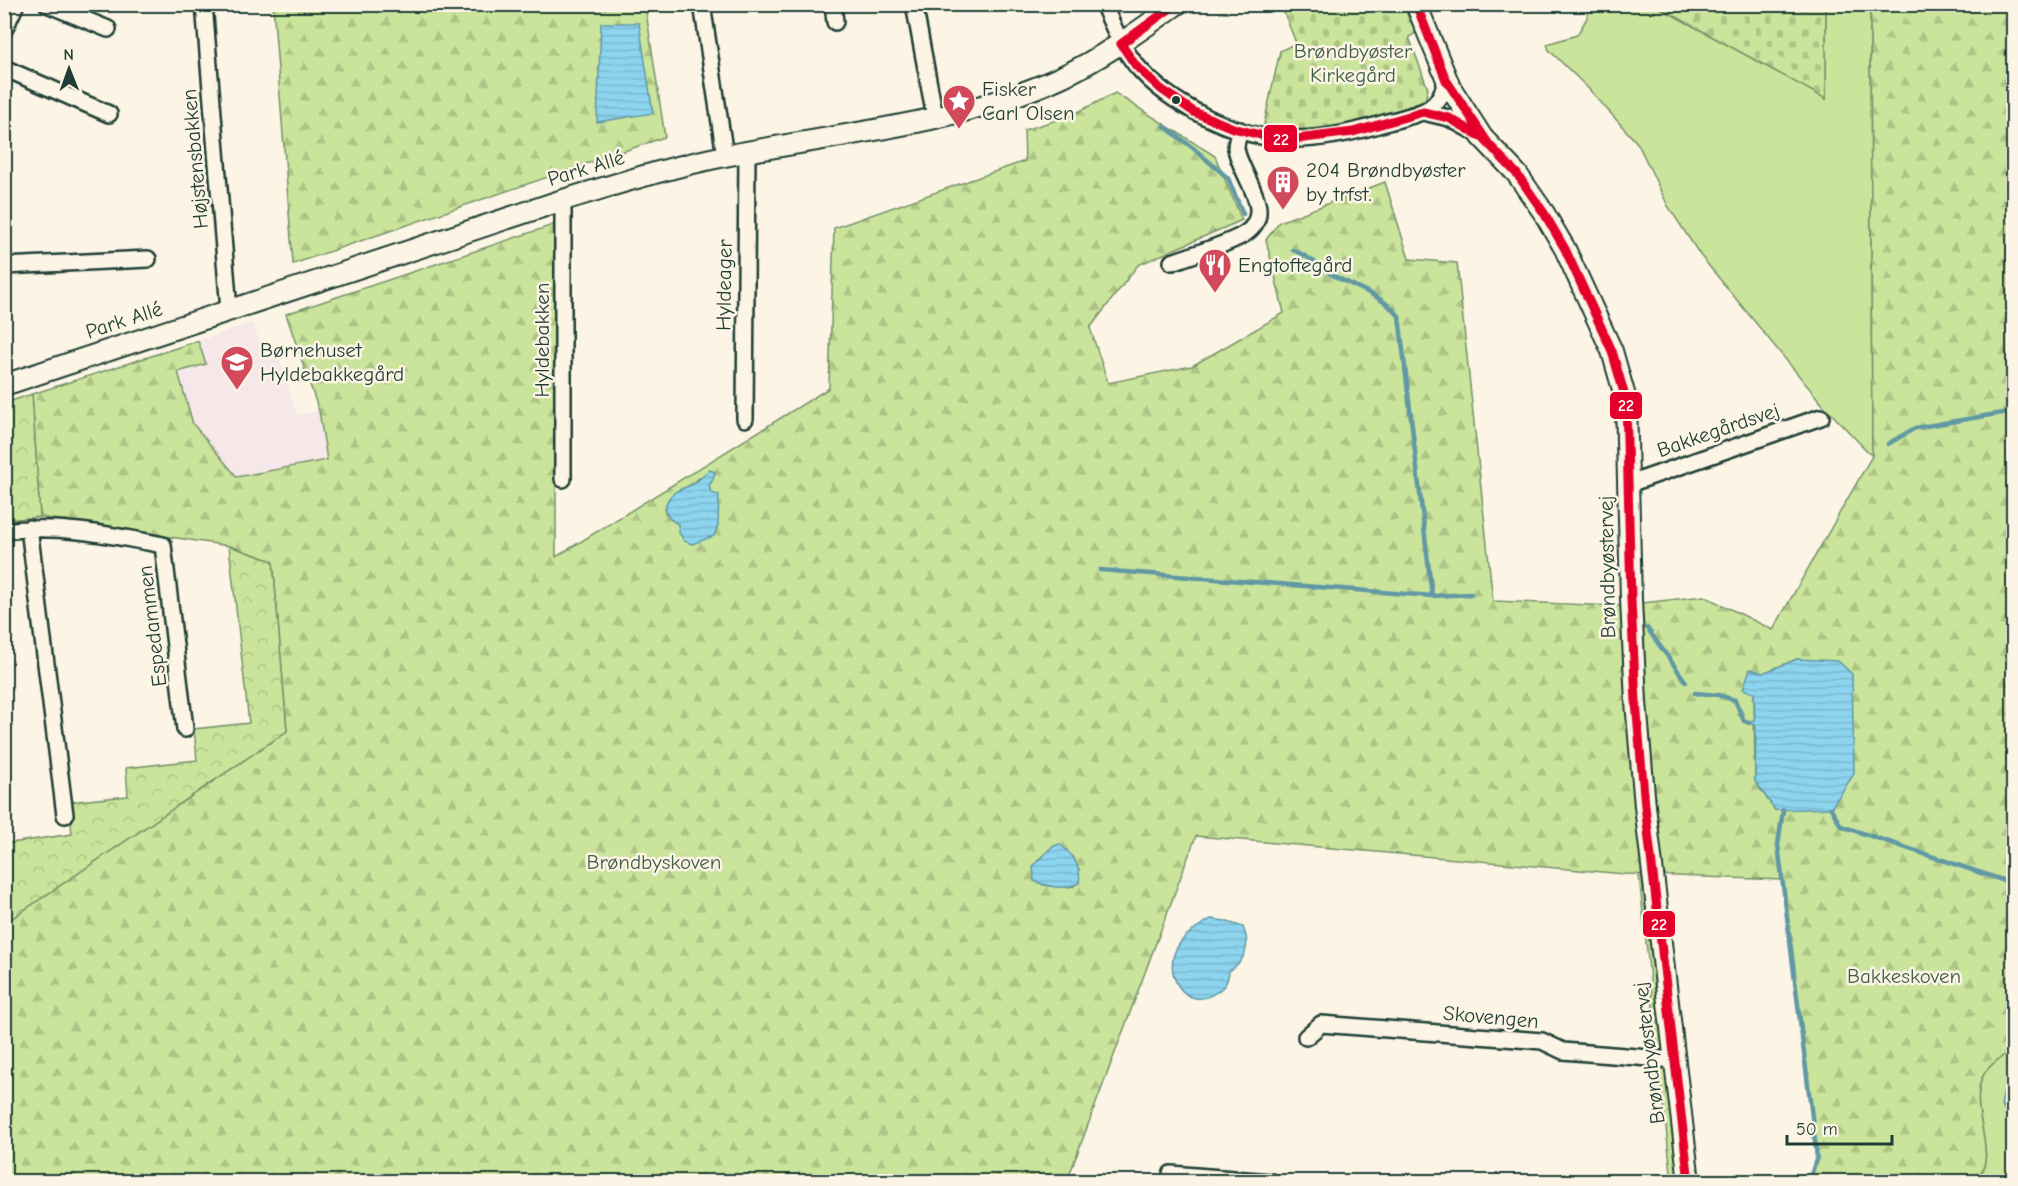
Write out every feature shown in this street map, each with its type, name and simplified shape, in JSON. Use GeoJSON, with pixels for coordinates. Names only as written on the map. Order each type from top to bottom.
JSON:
{"type":"FeatureCollection","features":[{"type":"Feature","properties":{"kind":"street"},"geometry":{"type":"LineString","coordinates":[[4,30],[15,4]]}},
{"type":"Feature","properties":{"kind":"street"},"geometry":{"type":"LineString","coordinates":[[47,4],[108,29]]}},
{"type":"Feature","properties":{"kind":"street","name":"Højstensbakken"},"geometry":{"type":"LineString","coordinates":[[204,4],[229,310]]}},
{"type":"Feature","properties":{"kind":"street"},"geometry":{"type":"LineString","coordinates":[[702,4],[725,156]]}},
{"type":"Feature","properties":{"kind":"street"},"geometry":{"type":"LineString","coordinates":[[832,4],[835,22]]}},
{"type":"Feature","properties":{"kind":"street"},"geometry":{"type":"LineString","coordinates":[[914,4],[934,117]]}},
{"type":"Feature","properties":{"kind":"street"},"geometry":{"type":"LineString","coordinates":[[1103,4],[1121,44],[1136,66],[1161,89],[1194,112],[1240,130],[1268,137],[1288,140],[1353,132],[1424,112],[1443,94],[1446,80]]}},
{"type":"Feature","properties":{"kind":"street","name":"Park Allé"},"geometry":{"type":"LineString","coordinates":[[4,385],[563,200],[652,173],[725,156],[934,117],[1002,99],[1061,77],[1121,44],[1177,4]]}},
{"type":"Feature","properties":{"kind":"street","name":"Brøndbyøstervej"},"geometry":{"type":"LineString","coordinates":[[1416,4],[1446,80],[1482,137],[1517,174],[1544,213],[1564,249],[1612,351],[1626,400],[1636,702],[1645,806],[1689,1182]]}},
{"type":"Feature","properties":{"kind":"street"},"geometry":{"type":"LineString","coordinates":[[4,68],[109,114]]}},
{"type":"Feature","properties":{"kind":"street"},"geometry":{"type":"LineString","coordinates":[[1424,112],[1449,118],[1482,137]]}},
{"type":"Feature","properties":{"kind":"street"},"geometry":{"type":"LineString","coordinates":[[1172,262],[1243,235],[1253,227],[1257,218],[1257,201],[1238,154],[1236,142],[1240,130]]}},
{"type":"Feature","properties":{"kind":"street","name":"Hyldeager"},"geometry":{"type":"LineString","coordinates":[[745,419],[747,152]]}},
{"type":"Feature","properties":{"kind":"street","name":"Hyldebakken"},"geometry":{"type":"LineString","coordinates":[[563,200],[563,479]]}},
{"type":"Feature","properties":{"kind":"street"},"geometry":{"type":"LineString","coordinates":[[4,266],[148,259]]}},
{"type":"Feature","properties":{"kind":"street","name":"Bakkegårdsvej"},"geometry":{"type":"LineString","coordinates":[[1629,484],[1821,417]]}},
{"type":"Feature","properties":{"kind":"street"},"geometry":{"type":"LineString","coordinates":[[29,528],[64,815]]}},
{"type":"Feature","properties":{"kind":"street","name":"Espedammen"},"geometry":{"type":"LineString","coordinates":[[4,531],[29,528],[99,533],[164,545],[185,729]]}},
{"type":"Feature","properties":{"kind":"street","name":"Skovengen"},"geometry":{"type":"LineString","coordinates":[[1306,1036],[1321,1024],[1542,1041],[1563,1051],[1674,1060]]}},
{"type":"Feature","properties":{"kind":"street"},"geometry":{"type":"LineString","coordinates":[[1171,1174],[1271,1182]]}},
{"type":"Feature","properties":{"kind":"shaded area","name":"Børnehuset Hyldebakkegård"},"geometry":{"type":"Polygon","coordinates":[[[252,323],[267,359],[280,359],[297,415],[319,411],[328,460],[237,477],[193,424],[178,372],[206,364],[198,341],[252,323]]]}},
{"type":"Feature","properties":{"kind":"green space"},"geometry":{"type":"Polygon","coordinates":[[[273,5],[645,5],[665,137],[293,264],[273,5]]]}},
{"type":"Feature","properties":{"kind":"green space","name":"Brøndbyøster Kirkegård"},"geometry":{"type":"Polygon","coordinates":[[[1281,5],[1403,5],[1416,33],[1409,37],[1428,89],[1425,101],[1394,112],[1330,128],[1297,130],[1264,124],[1280,51],[1296,43],[1281,5]]]}},
{"type":"Feature","properties":{"kind":"green space"},"geometry":{"type":"Polygon","coordinates":[[[1588,5],[1655,5],[1826,99],[1826,5],[1870,5],[1872,456],[1823,405],[1700,255],[1668,206],[1638,144],[1587,87],[1549,50],[1547,44],[1577,35],[1587,18],[1588,5]]]}},
{"type":"Feature","properties":{"kind":"green space"},"geometry":{"type":"Polygon","coordinates":[[[1655,5],[1826,5],[1826,99],[1655,5]]]}},
{"type":"Feature","properties":{"kind":"green space","name":"Brøndbyskoven"},"geometry":{"type":"Polygon","coordinates":[[[1870,5],[2013,5],[2014,1048],[1994,1062],[1985,1072],[1979,1086],[1978,1101],[1985,1159],[1982,1171],[1973,1181],[1801,1181],[1811,1175],[1817,1157],[1782,880],[1625,874],[1196,836],[1067,1181],[5,1182],[5,923],[287,731],[273,561],[229,546],[40,517],[32,394],[198,341],[206,364],[178,372],[193,424],[237,477],[327,460],[319,411],[286,314],[556,224],[556,557],[829,388],[834,228],[1025,161],[1024,130],[1070,116],[1115,93],[1215,156],[1242,220],[1138,265],[1090,328],[1108,383],[1192,366],[1284,313],[1266,240],[1279,222],[1385,182],[1409,259],[1457,263],[1493,601],[1616,606],[1704,596],[1773,630],[1872,456],[1870,5]],[[699,478],[673,495],[666,505],[665,513],[678,523],[679,532],[711,493],[709,486],[713,479],[699,478]],[[1797,659],[1763,673],[1754,693],[1755,781],[1775,810],[1797,659]],[[1052,847],[1038,860],[1043,885],[1074,886],[1079,869],[1076,864],[1052,847]]]}},
{"type":"Feature","properties":{"kind":"green space"},"geometry":{"type":"Polygon","coordinates":[[[32,394],[40,517],[5,520],[5,403],[32,394]]]}},
{"type":"Feature","properties":{"kind":"green space"},"geometry":{"type":"Polygon","coordinates":[[[229,546],[273,561],[287,731],[5,923],[4,844],[72,834],[69,802],[128,796],[126,768],[197,760],[194,729],[249,723],[229,546]]]}},
{"type":"Feature","properties":{"kind":"green space"},"geometry":{"type":"Polygon","coordinates":[[[1630,752],[1666,1046],[1658,1054],[1626,753],[1630,752]]]}},
{"type":"Feature","properties":{"kind":"green space"},"geometry":{"type":"Polygon","coordinates":[[[2013,1048],[2013,1181],[1973,1182],[1982,1172],[1985,1160],[1978,1101],[1979,1086],[1985,1072],[2013,1048]]]}},
{"type":"Feature","properties":{"kind":"green space"},"geometry":{"type":"Polygon","coordinates":[[[1659,1066],[1668,1073],[1681,1181],[1672,1181],[1659,1066]]]}},
{"type":"Feature","properties":{"kind":"water"},"geometry":{"type":"Polygon","coordinates":[[[601,23],[639,23],[653,113],[597,122],[601,23]]]}},
{"type":"Feature","properties":{"kind":"water"},"geometry":{"type":"Polygon","coordinates":[[[710,470],[715,472],[709,486],[711,493],[719,495],[718,525],[714,536],[692,544],[684,541],[678,524],[667,514],[666,506],[674,493],[694,484],[710,470]]]}},
{"type":"Feature","properties":{"kind":"water"},"geometry":{"type":"Polygon","coordinates":[[[1797,659],[1838,661],[1852,674],[1854,774],[1831,808],[1775,810],[1755,781],[1756,725],[1749,723],[1755,720],[1754,693],[1743,689],[1750,669],[1763,673],[1797,659]]]}},
{"type":"Feature","properties":{"kind":"water"},"geometry":{"type":"Polygon","coordinates":[[[1059,844],[1075,861],[1079,871],[1079,883],[1056,887],[1034,881],[1033,866],[1052,847],[1059,844]]]}},
{"type":"Feature","properties":{"kind":"water"},"geometry":{"type":"Polygon","coordinates":[[[1211,919],[1243,927],[1247,946],[1243,957],[1229,971],[1227,981],[1221,989],[1204,998],[1194,998],[1179,987],[1174,978],[1173,956],[1184,938],[1211,919]]]}},
{"type":"Feature","properties":{"kind":"water"},"geometry":{"type":"Polygon","coordinates":[[[2013,1086],[2013,1115],[2008,1115],[2001,1105],[2004,1091],[2013,1086]]]}},
{"type":"Feature","properties":{"kind":"waterway"},"geometry":{"type":"LineString","coordinates":[[1164,126],[1228,178],[1243,214]]}},
{"type":"Feature","properties":{"kind":"waterway"},"geometry":{"type":"LineString","coordinates":[[1293,250],[1338,278],[1378,298],[1399,316],[1432,596]]}},
{"type":"Feature","properties":{"kind":"waterway"},"geometry":{"type":"LineString","coordinates":[[1888,444],[1915,428],[2014,411]]}},
{"type":"Feature","properties":{"kind":"waterway"},"geometry":{"type":"LineString","coordinates":[[1100,570],[1432,596],[1471,594]]}},
{"type":"Feature","properties":{"kind":"waterway"},"geometry":{"type":"LineString","coordinates":[[1647,628],[1686,682]]}},
{"type":"Feature","properties":{"kind":"waterway"},"geometry":{"type":"LineString","coordinates":[[1695,693],[1718,695],[1735,700],[1744,721],[1749,723]]}},
{"type":"Feature","properties":{"kind":"waterway"},"geometry":{"type":"LineString","coordinates":[[1831,808],[1841,826],[2014,884]]}},
{"type":"Feature","properties":{"kind":"waterway"},"geometry":{"type":"LineString","coordinates":[[1783,810],[1778,845],[1817,1157],[1811,1175],[1801,1182]]}},
{"type":"Feature","properties":{"kind":"transit line","name":"22"},"geometry":{"type":"LineString","coordinates":[[1176,4],[1121,44],[1136,66],[1161,89],[1194,112],[1233,128],[1288,140],[1353,132],[1423,112],[1449,118],[1482,137],[1517,174],[1544,213],[1565,249],[1612,351],[1626,400],[1636,702],[1645,806],[1689,1182]]}},
{"type":"Feature","properties":{"kind":"transit line","name":"22"},"geometry":{"type":"LineString","coordinates":[[1416,4],[1446,80],[1488,143]]}},
{"type":"Feature","properties":{"kind":"place","name":"Fisker Carl Olsen"},"geometry":{"type":"Point","coordinates":[959,130]}},
{"type":"Feature","properties":{"kind":"place","name":"204 Brøndbyøster by trfst."},"geometry":{"type":"Point","coordinates":[1283,211]}},
{"type":"Feature","properties":{"kind":"place","name":"Engtoftegård"},"geometry":{"type":"Point","coordinates":[1215,294]}},
{"type":"Feature","properties":{"kind":"place","name":"Børnehuset Hyldebakkegård"},"geometry":{"type":"Point","coordinates":[237,391]}},
{"type":"Feature","properties":{"kind":"park label","name":"Bakkeskoven"},"geometry":{"type":"Point","coordinates":[1904,976]}}]}
